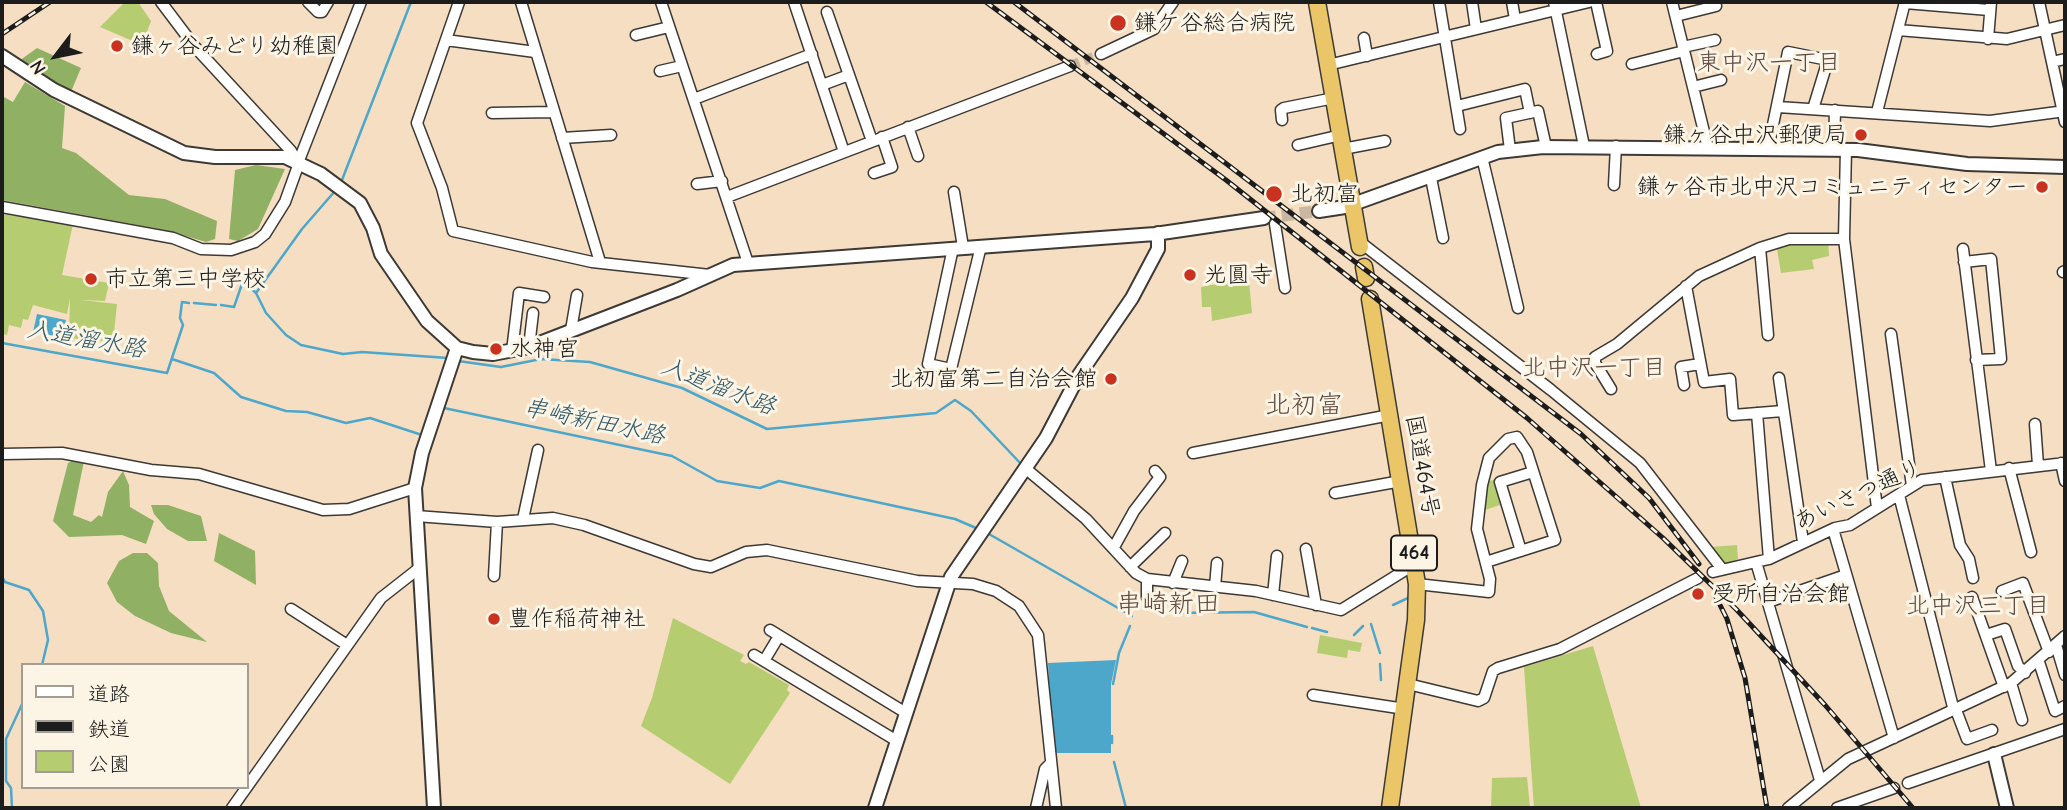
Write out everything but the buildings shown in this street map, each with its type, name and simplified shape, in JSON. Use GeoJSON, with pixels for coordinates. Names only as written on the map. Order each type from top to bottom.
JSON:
{"type":"FeatureCollection","features":[{"type":"Feature","properties":{"kind":"highway"},"geometry":{"type":"LineString","coordinates":[[1317,2],[1360,245]]}},
{"type":"Feature","properties":{"kind":"highway","name":"国道464号"},"geometry":{"type":"LineString","coordinates":[[1370,299],[1417,584],[1405,709],[1390,808]]}},
{"type":"Feature","properties":{"kind":"street"},"geometry":{"type":"LineString","coordinates":[[161,2],[195,47],[299,163]]}},
{"type":"Feature","properties":{"kind":"street"},"geometry":{"type":"LineString","coordinates":[[308,2],[317,12],[322,12],[328,2]]}},
{"type":"Feature","properties":{"kind":"street"},"geometry":{"type":"LineString","coordinates":[[2,207],[173,238],[201,250],[231,250],[255,242],[265,234],[285,202],[361,2]]}},
{"type":"Feature","properties":{"kind":"street"},"geometry":{"type":"LineString","coordinates":[[459,2],[417,124],[442,188],[453,231],[600,262],[710,275]]}},
{"type":"Feature","properties":{"kind":"street"},"geometry":{"type":"LineString","coordinates":[[521,2],[600,262]]}},
{"type":"Feature","properties":{"kind":"street"},"geometry":{"type":"LineString","coordinates":[[661,2],[748,263]]}},
{"type":"Feature","properties":{"kind":"street"},"geometry":{"type":"LineString","coordinates":[[794,2],[844,152]]}},
{"type":"Feature","properties":{"kind":"street"},"geometry":{"type":"LineString","coordinates":[[1101,54],[1154,29],[1173,2]]}},
{"type":"Feature","properties":{"kind":"street"},"geometry":{"type":"LineString","coordinates":[[1439,2],[1460,129]]}},
{"type":"Feature","properties":{"kind":"street"},"geometry":{"type":"LineString","coordinates":[[1472,2],[1476,29]]}},
{"type":"Feature","properties":{"kind":"street"},"geometry":{"type":"LineString","coordinates":[[1512,2],[1515,19]]}},
{"type":"Feature","properties":{"kind":"street"},"geometry":{"type":"LineString","coordinates":[[1328,65],[1515,19],[1555,5],[1589,2]]}},
{"type":"Feature","properties":{"kind":"street"},"geometry":{"type":"LineString","coordinates":[[1596,2],[1607,51],[1597,54]]}},
{"type":"Feature","properties":{"kind":"street"},"geometry":{"type":"LineString","coordinates":[[1672,2],[1708,148]]}},
{"type":"Feature","properties":{"kind":"street"},"geometry":{"type":"LineString","coordinates":[[2039,2],[2065,122]]}},
{"type":"Feature","properties":{"kind":"street"},"geometry":{"type":"LineString","coordinates":[[1877,112],[1905,3],[1990,6],[1988,39]]}},
{"type":"Feature","properties":{"kind":"street"},"geometry":{"type":"LineString","coordinates":[[1555,5],[1584,146]]}},
{"type":"Feature","properties":{"kind":"street"},"geometry":{"type":"LineString","coordinates":[[1676,16],[1716,6]]}},
{"type":"Feature","properties":{"kind":"street"},"geometry":{"type":"LineString","coordinates":[[827,12],[849,75],[892,167],[874,173]]}},
{"type":"Feature","properties":{"kind":"street"},"geometry":{"type":"LineString","coordinates":[[1898,30],[2007,40],[2065,25]]}},
{"type":"Feature","properties":{"kind":"street"},"geometry":{"type":"LineString","coordinates":[[636,35],[669,27]]}},
{"type":"Feature","properties":{"kind":"street"},"geometry":{"type":"LineString","coordinates":[[1364,38],[1367,56]]}},
{"type":"Feature","properties":{"kind":"street"},"geometry":{"type":"LineString","coordinates":[[446,40],[535,52]]}},
{"type":"Feature","properties":{"kind":"street"},"geometry":{"type":"LineString","coordinates":[[1632,64],[1715,40]]}},
{"type":"Feature","properties":{"kind":"street"},"geometry":{"type":"LineString","coordinates":[[1768,149],[1788,52],[1828,60],[1813,109]]}},
{"type":"Feature","properties":{"kind":"street"},"geometry":{"type":"LineString","coordinates":[[694,99],[812,54]]}},
{"type":"Feature","properties":{"kind":"street"},"geometry":{"type":"LineString","coordinates":[[2,56],[54,90],[184,153],[215,157],[285,156],[335,183],[360,203],[370,220],[381,254],[396,279],[427,321],[457,348],[493,354],[529,347],[733,265],[1158,233],[1269,221],[1285,288]]}},
{"type":"Feature","properties":{"kind":"street"},"geometry":{"type":"LineString","coordinates":[[2052,62],[2065,60]]}},
{"type":"Feature","properties":{"kind":"street"},"geometry":{"type":"LineString","coordinates":[[660,71],[682,66]]}},
{"type":"Feature","properties":{"kind":"street"},"geometry":{"type":"LineString","coordinates":[[727,197],[1070,66]]}},
{"type":"Feature","properties":{"kind":"street"},"geometry":{"type":"LineString","coordinates":[[822,85],[849,75]]}},
{"type":"Feature","properties":{"kind":"street"},"geometry":{"type":"LineString","coordinates":[[1693,87],[1721,80]]}},
{"type":"Feature","properties":{"kind":"street"},"geometry":{"type":"LineString","coordinates":[[1457,106],[1525,89],[1530,113]]}},
{"type":"Feature","properties":{"kind":"street"},"geometry":{"type":"LineString","coordinates":[[1282,120],[1281,110],[1284,108],[1334,98]]}},
{"type":"Feature","properties":{"kind":"street"},"geometry":{"type":"LineString","coordinates":[[1777,107],[1990,121],[2064,111]]}},
{"type":"Feature","properties":{"kind":"street"},"geometry":{"type":"LineString","coordinates":[[1835,110],[1840,149],[1843,239],[1877,508]]}},
{"type":"Feature","properties":{"kind":"street"},"geometry":{"type":"LineString","coordinates":[[1510,150],[1506,118],[1538,111],[1546,147]]}},
{"type":"Feature","properties":{"kind":"street"},"geometry":{"type":"LineString","coordinates":[[492,113],[554,112]]}},
{"type":"Feature","properties":{"kind":"street"},"geometry":{"type":"LineString","coordinates":[[908,127],[918,156]]}},
{"type":"Feature","properties":{"kind":"street"},"geometry":{"type":"LineString","coordinates":[[562,138],[611,135]]}},
{"type":"Feature","properties":{"kind":"street"},"geometry":{"type":"LineString","coordinates":[[1298,145],[1385,141]]}},
{"type":"Feature","properties":{"kind":"street"},"geometry":{"type":"LineString","coordinates":[[1614,184],[1616,146]]}},
{"type":"Feature","properties":{"kind":"street"},"geometry":{"type":"LineString","coordinates":[[1319,211],[1353,204],[1431,178],[1482,157],[1510,150],[1546,147],[1840,149],[1967,164],[2065,167]]}},
{"type":"Feature","properties":{"kind":"street"},"geometry":{"type":"LineString","coordinates":[[1482,157],[1518,308]]}},
{"type":"Feature","properties":{"kind":"street"},"geometry":{"type":"LineString","coordinates":[[1431,178],[1443,238]]}},
{"type":"Feature","properties":{"kind":"street"},"geometry":{"type":"LineString","coordinates":[[697,184],[722,181]]}},
{"type":"Feature","properties":{"kind":"street"},"geometry":{"type":"LineString","coordinates":[[954,192],[958,247],[928,364],[951,369],[981,246]]}},
{"type":"Feature","properties":{"kind":"street"},"geometry":{"type":"LineString","coordinates":[[874,808],[948,583],[967,550],[1046,438],[1092,354],[1150,266],[1158,249],[1158,233]]}},
{"type":"Feature","properties":{"kind":"street"},"geometry":{"type":"LineString","coordinates":[[1611,389],[1595,363],[1595,357],[1617,344],[1699,275],[1760,248],[1789,239],[1843,239]]}},
{"type":"Feature","properties":{"kind":"street","name":"あいさつ通り"},"geometry":{"type":"LineString","coordinates":[[1360,245],[1551,390],[1640,463],[1717,571],[1769,559],[1802,542],[1850,525],[1922,480],[2063,463]]}},
{"type":"Feature","properties":{"kind":"street"},"geometry":{"type":"LineString","coordinates":[[1760,248],[1768,335]]}},
{"type":"Feature","properties":{"kind":"street"},"geometry":{"type":"LineString","coordinates":[[1963,249],[1991,471]]}},
{"type":"Feature","properties":{"kind":"street"},"geometry":{"type":"LineString","coordinates":[[1964,262],[1990,256],[2001,359],[1976,360]]}},
{"type":"Feature","properties":{"kind":"street"},"geometry":{"type":"LineString","coordinates":[[1686,286],[1704,382],[1730,379],[1733,415],[1783,411]]}},
{"type":"Feature","properties":{"kind":"street"},"geometry":{"type":"LineString","coordinates":[[512,351],[519,293],[544,297]]}},
{"type":"Feature","properties":{"kind":"street"},"geometry":{"type":"LineString","coordinates":[[571,330],[578,295]]}},
{"type":"Feature","properties":{"kind":"street"},"geometry":{"type":"LineString","coordinates":[[529,347],[533,313]]}},
{"type":"Feature","properties":{"kind":"street"},"geometry":{"type":"LineString","coordinates":[[1891,334],[1912,486]]}},
{"type":"Feature","properties":{"kind":"street"},"geometry":{"type":"LineString","coordinates":[[434,808],[415,488],[422,453],[457,348]]}},
{"type":"Feature","properties":{"kind":"street"},"geometry":{"type":"LineString","coordinates":[[1684,386],[1681,367],[1700,364]]}},
{"type":"Feature","properties":{"kind":"street"},"geometry":{"type":"LineString","coordinates":[[1779,378],[1802,542]]}},
{"type":"Feature","properties":{"kind":"street"},"geometry":{"type":"LineString","coordinates":[[1757,413],[1769,559]]}},
{"type":"Feature","properties":{"kind":"street"},"geometry":{"type":"LineString","coordinates":[[1193,453],[1390,415]]}},
{"type":"Feature","properties":{"kind":"street"},"geometry":{"type":"LineString","coordinates":[[2035,424],[2038,465]]}},
{"type":"Feature","properties":{"kind":"street"},"geometry":{"type":"LineString","coordinates":[[1417,584],[1489,592],[1490,579],[1477,529],[1489,458],[1508,439],[1517,437],[1527,452],[1555,540],[1486,562]]}},
{"type":"Feature","properties":{"kind":"street"},"geometry":{"type":"LineString","coordinates":[[523,519],[538,450]]}},
{"type":"Feature","properties":{"kind":"street"},"geometry":{"type":"LineString","coordinates":[[2,454],[62,453],[151,470],[199,474],[323,510],[349,509],[415,488]]}},
{"type":"Feature","properties":{"kind":"street"},"geometry":{"type":"LineString","coordinates":[[2063,463],[2065,481]]}},
{"type":"Feature","properties":{"kind":"street"},"geometry":{"type":"LineString","coordinates":[[1025,468],[1086,519],[1130,567],[1147,579],[1273,595],[1336,610],[1347,608],[1415,564]]}},
{"type":"Feature","properties":{"kind":"street"},"geometry":{"type":"LineString","coordinates":[[2009,468],[2031,552]]}},
{"type":"Feature","properties":{"kind":"street"},"geometry":{"type":"LineString","coordinates":[[1114,547],[1133,511],[1160,477],[1155,471]]}},
{"type":"Feature","properties":{"kind":"street"},"geometry":{"type":"LineString","coordinates":[[1521,551],[1500,482],[1533,472]]}},
{"type":"Feature","properties":{"kind":"street"},"geometry":{"type":"LineString","coordinates":[[1945,477],[1960,545],[1969,559],[1973,578]]}},
{"type":"Feature","properties":{"kind":"street"},"geometry":{"type":"LineString","coordinates":[[1335,493],[1401,481]]}},
{"type":"Feature","properties":{"kind":"street"},"geometry":{"type":"LineString","coordinates":[[1899,495],[1955,710],[1967,739],[1992,730]]}},
{"type":"Feature","properties":{"kind":"street"},"geometry":{"type":"LineString","coordinates":[[416,516],[497,522],[553,519],[584,525],[694,564],[710,567],[746,552],[767,550],[917,581],[973,584],[1010,598],[1034,628],[1042,649],[1050,764],[1056,808]]}},
{"type":"Feature","properties":{"kind":"street"},"geometry":{"type":"LineString","coordinates":[[494,576],[497,522]]}},
{"type":"Feature","properties":{"kind":"street"},"geometry":{"type":"LineString","coordinates":[[1833,529],[1894,738]]}},
{"type":"Feature","properties":{"kind":"street"},"geometry":{"type":"LineString","coordinates":[[1130,567],[1165,533]]}},
{"type":"Feature","properties":{"kind":"street"},"geometry":{"type":"LineString","coordinates":[[1306,549],[1316,605]]}},
{"type":"Feature","properties":{"kind":"street"},"geometry":{"type":"LineString","coordinates":[[1273,595],[1276,556]]}},
{"type":"Feature","properties":{"kind":"street"},"geometry":{"type":"LineString","coordinates":[[1173,583],[1182,561]]}},
{"type":"Feature","properties":{"kind":"street"},"geometry":{"type":"LineString","coordinates":[[1756,562],[1820,780]]}},
{"type":"Feature","properties":{"kind":"street"},"geometry":{"type":"LineString","coordinates":[[1214,587],[1217,564]]}},
{"type":"Feature","properties":{"kind":"street"},"geometry":{"type":"LineString","coordinates":[[248,785],[381,598],[418,569]]}},
{"type":"Feature","properties":{"kind":"street"},"geometry":{"type":"LineString","coordinates":[[1768,602],[1846,575]]}},
{"type":"Feature","properties":{"kind":"street"},"geometry":{"type":"LineString","coordinates":[[1408,684],[1478,701],[1484,698],[1493,671],[1498,668],[1560,649],[1698,578]]}},
{"type":"Feature","properties":{"kind":"street"},"geometry":{"type":"LineString","coordinates":[[1147,579],[1147,597]]}},
{"type":"Feature","properties":{"kind":"street"},"geometry":{"type":"LineString","coordinates":[[2002,591],[2023,583],[2065,675]]}},
{"type":"Feature","properties":{"kind":"street"},"geometry":{"type":"LineString","coordinates":[[1972,597],[2022,720]]}},
{"type":"Feature","properties":{"kind":"street"},"geometry":{"type":"LineString","coordinates":[[291,609],[346,645]]}},
{"type":"Feature","properties":{"kind":"street"},"geometry":{"type":"LineString","coordinates":[[1986,635],[2005,629],[2018,666],[2025,673]]}},
{"type":"Feature","properties":{"kind":"street"},"geometry":{"type":"LineString","coordinates":[[764,661],[775,633],[906,713]]}},
{"type":"Feature","properties":{"kind":"street"},"geometry":{"type":"LineString","coordinates":[[1792,807],[1820,780],[1849,759],[2008,685],[2039,662],[2065,636]]}},
{"type":"Feature","properties":{"kind":"street"},"geometry":{"type":"LineString","coordinates":[[754,655],[897,741]]}},
{"type":"Feature","properties":{"kind":"street"},"geometry":{"type":"LineString","coordinates":[[2039,662],[2055,711],[2065,706]]}},
{"type":"Feature","properties":{"kind":"street"},"geometry":{"type":"LineString","coordinates":[[1314,695],[1405,709]]}},
{"type":"Feature","properties":{"kind":"street"},"geometry":{"type":"LineString","coordinates":[[1908,783],[2065,729]]}},
{"type":"Feature","properties":{"kind":"street"},"geometry":{"type":"LineString","coordinates":[[1994,754],[2007,808]]}},
{"type":"Feature","properties":{"kind":"street"},"geometry":{"type":"LineString","coordinates":[[1036,808],[1045,769],[1050,764]]}},
{"type":"Feature","properties":{"kind":"street"},"geometry":{"type":"LineString","coordinates":[[1837,808],[1894,788]]}},
{"type":"Feature","properties":{"kind":"street"},"geometry":{"type":"LineString","coordinates":[[232,808],[245,789]]}},
{"type":"Feature","properties":{"kind":"green space"},"geometry":{"type":"Polygon","coordinates":[[[125,2],[138,2],[151,21],[142,45],[100,27],[125,2]]]}},
{"type":"Feature","properties":{"kind":"green space"},"geometry":{"type":"Polygon","coordinates":[[[37,48],[81,68],[70,94],[19,61],[37,48]]]}},
{"type":"Feature","properties":{"kind":"green space"},"geometry":{"type":"Polygon","coordinates":[[[25,82],[65,106],[62,148],[76,153],[129,195],[165,199],[217,221],[215,239],[206,242],[165,230],[2,200],[2,96],[13,102],[25,82]]]}},
{"type":"Feature","properties":{"kind":"green space"},"geometry":{"type":"Polygon","coordinates":[[[256,165],[285,169],[258,229],[238,241],[229,239],[235,170],[256,165]]]}},
{"type":"Feature","properties":{"kind":"green space"},"geometry":{"type":"Polygon","coordinates":[[[2,214],[73,224],[62,275],[109,283],[105,301],[81,300],[117,304],[113,342],[69,338],[70,298],[67,314],[33,305],[28,320],[23,319],[21,328],[9,325],[7,335],[2,334],[2,214]]]}},
{"type":"Feature","properties":{"kind":"green space"},"geometry":{"type":"Polygon","coordinates":[[[1792,241],[1828,241],[1829,256],[1812,260],[1814,269],[1781,273],[1777,249],[1792,241]]]}},
{"type":"Feature","properties":{"kind":"green space"},"geometry":{"type":"Polygon","coordinates":[[[1237,280],[1249,281],[1252,313],[1212,321],[1211,307],[1202,307],[1201,287],[1237,280]]]}},
{"type":"Feature","properties":{"kind":"green space"},"geometry":{"type":"Polygon","coordinates":[[[76,459],[84,461],[73,515],[91,522],[99,515],[102,517],[108,492],[123,471],[129,485],[130,507],[154,521],[146,544],[122,535],[69,537],[53,521],[68,463],[76,459]]]}},
{"type":"Feature","properties":{"kind":"green space"},"geometry":{"type":"Polygon","coordinates":[[[1495,479],[1503,504],[1482,511],[1487,482],[1495,479]]]}},
{"type":"Feature","properties":{"kind":"green space"},"geometry":{"type":"Polygon","coordinates":[[[151,505],[168,505],[201,516],[207,541],[188,541],[167,529],[154,514],[151,505]]]}},
{"type":"Feature","properties":{"kind":"green space"},"geometry":{"type":"Polygon","coordinates":[[[219,533],[255,551],[256,585],[214,561],[219,533]]]}},
{"type":"Feature","properties":{"kind":"green space"},"geometry":{"type":"Polygon","coordinates":[[[1737,545],[1738,559],[1724,565],[1710,547],[1737,545]]]}},
{"type":"Feature","properties":{"kind":"green space"},"geometry":{"type":"Polygon","coordinates":[[[133,553],[147,553],[158,563],[159,586],[169,611],[207,642],[171,633],[135,616],[117,602],[107,583],[119,561],[133,553]]]}},
{"type":"Feature","properties":{"kind":"green space"},"geometry":{"type":"Polygon","coordinates":[[[673,618],[744,655],[740,661],[746,664],[749,662],[789,685],[787,690],[790,693],[730,784],[641,726],[652,698],[673,618]]]}},
{"type":"Feature","properties":{"kind":"green space"},"geometry":{"type":"Polygon","coordinates":[[[1320,635],[1362,643],[1360,652],[1348,650],[1347,658],[1317,653],[1320,635]]]}},
{"type":"Feature","properties":{"kind":"green space"},"geometry":{"type":"Polygon","coordinates":[[[1593,646],[1641,808],[1534,808],[1524,667],[1593,646]]]}},
{"type":"Feature","properties":{"kind":"green space"},"geometry":{"type":"Polygon","coordinates":[[[1527,777],[1530,808],[1491,808],[1492,778],[1527,777]]]}},
{"type":"Feature","properties":{"kind":"water"},"geometry":{"type":"Polygon","coordinates":[[[37,314],[66,320],[62,337],[33,332],[37,314]]]}},
{"type":"Feature","properties":{"kind":"water"},"geometry":{"type":"Polygon","coordinates":[[[1116,660],[1111,684],[1111,753],[1053,753],[1048,663],[1116,660]]]}},
{"type":"Feature","properties":{"kind":"waterway"},"geometry":{"type":"LineString","coordinates":[[342,180],[411,2]]}},
{"type":"Feature","properties":{"kind":"waterway"},"geometry":{"type":"LineString","coordinates":[[256,293],[302,229],[335,191]]}},
{"type":"Feature","properties":{"kind":"waterway","name":"入道溜水路"},"geometry":{"type":"LineString","coordinates":[[221,305],[234,307],[243,281],[256,293],[266,313],[286,335],[301,345],[343,354],[362,352],[448,358]]}},
{"type":"Feature","properties":{"kind":"waterway","name":"入道溜水路"},"geometry":{"type":"LineString","coordinates":[[2,343],[167,373],[183,325],[180,318],[182,302],[189,303]]}},
{"type":"Feature","properties":{"kind":"waterway","name":"入道溜水路"},"geometry":{"type":"LineString","coordinates":[[194,303],[216,305]]}},
{"type":"Feature","properties":{"kind":"waterway"},"geometry":{"type":"LineString","coordinates":[[172,359],[214,373],[241,397],[286,411],[307,412],[346,423],[370,418],[422,435]]}},
{"type":"Feature","properties":{"kind":"waterway","name":"入道溜水路"},"geometry":{"type":"LineString","coordinates":[[458,361],[501,367],[541,359],[590,362],[682,388],[767,429],[936,413],[955,400],[971,411],[1022,465]]}},
{"type":"Feature","properties":{"kind":"waterway","name":"串崎新田水路"},"geometry":{"type":"LineString","coordinates":[[444,408],[672,456],[717,481],[760,488],[779,481],[955,519],[976,528]]}},
{"type":"Feature","properties":{"kind":"waterway","name":"串崎新田水路"},"geometry":{"type":"LineString","coordinates":[[989,534],[1132,616]]}},
{"type":"Feature","properties":{"kind":"waterway"},"geometry":{"type":"LineString","coordinates":[[2,577],[5,582],[29,590],[43,611],[48,640],[42,663]]}},
{"type":"Feature","properties":{"kind":"waterway"},"geometry":{"type":"LineString","coordinates":[[1393,605],[1408,598]]}},
{"type":"Feature","properties":{"kind":"waterway"},"geometry":{"type":"LineString","coordinates":[[1174,613],[1254,612],[1307,627]]}},
{"type":"Feature","properties":{"kind":"waterway"},"geometry":{"type":"LineString","coordinates":[[1371,624],[1380,653]]}},
{"type":"Feature","properties":{"kind":"waterway","name":"串崎新田水路"},"geometry":{"type":"LineString","coordinates":[[1113,684],[1119,653],[1130,626]]}},
{"type":"Feature","properties":{"kind":"waterway"},"geometry":{"type":"LineString","coordinates":[[1354,635],[1363,626]]}},
{"type":"Feature","properties":{"kind":"waterway"},"geometry":{"type":"LineString","coordinates":[[1312,628],[1327,632]]}},
{"type":"Feature","properties":{"kind":"waterway"},"geometry":{"type":"LineString","coordinates":[[1380,664],[1381,680]]}},
{"type":"Feature","properties":{"kind":"waterway"},"geometry":{"type":"LineString","coordinates":[[12,808],[11,788],[6,781],[6,739],[21,706]]}},
{"type":"Feature","properties":{"kind":"waterway","name":"串崎新田水路"},"geometry":{"type":"LineString","coordinates":[[1112,736],[1112,743]]}},
{"type":"Feature","properties":{"kind":"waterway","name":"串崎新田水路"},"geometry":{"type":"LineString","coordinates":[[1114,762],[1126,808]]}},
{"type":"Feature","properties":{"kind":"tunnel"},"geometry":{"type":"LineString","coordinates":[[1070,66],[1101,54]]}},
{"type":"Feature","properties":{"kind":"tunnel"},"geometry":{"type":"LineString","coordinates":[[1264,218],[1319,211]]}},
{"type":"Feature","properties":{"kind":"railway"},"geometry":{"type":"LineString","coordinates":[[2,34],[50,2]]}},
{"type":"Feature","properties":{"kind":"railway"},"geometry":{"type":"LineString","coordinates":[[986,2],[1226,180],[1527,418],[1663,538],[1736,609],[1825,705],[1913,808]]}},
{"type":"Feature","properties":{"kind":"railway"},"geometry":{"type":"LineString","coordinates":[[1014,2],[1581,434],[1649,498],[1699,564]]}},
{"type":"Feature","properties":{"kind":"railway"},"geometry":{"type":"LineString","coordinates":[[1715,595],[1727,619],[1745,678],[1767,808]]}},
{"type":"Feature","properties":{"kind":"place","name":"鎌ケ谷総合病院"},"geometry":{"type":"Point","coordinates":[1118,23]}},
{"type":"Feature","properties":{"kind":"place","name":"鎌ヶ谷みどり幼稚園"},"geometry":{"type":"Point","coordinates":[117,46]}},
{"type":"Feature","properties":{"kind":"place","name":"鎌ヶ谷中沢郵便局"},"geometry":{"type":"Point","coordinates":[1861,135]}},
{"type":"Feature","properties":{"kind":"place","name":"鎌ヶ谷市北中沢コミュニティセンター"},"geometry":{"type":"Point","coordinates":[2042,187]}},
{"type":"Feature","properties":{"kind":"place","name":"北初富"},"geometry":{"type":"Point","coordinates":[1274,194]}},
{"type":"Feature","properties":{"kind":"place","name":"光圓寺"},"geometry":{"type":"Point","coordinates":[1190,275]}},
{"type":"Feature","properties":{"kind":"place","name":"市立第三中学校"},"geometry":{"type":"Point","coordinates":[91,279]}},
{"type":"Feature","properties":{"kind":"place","name":"水神宮"},"geometry":{"type":"Point","coordinates":[496,349]}},
{"type":"Feature","properties":{"kind":"place","name":"北初富第二自治会館"},"geometry":{"type":"Point","coordinates":[1111,379]}},
{"type":"Feature","properties":{"kind":"place","name":"受所自治会館"},"geometry":{"type":"Point","coordinates":[1698,594]}},
{"type":"Feature","properties":{"kind":"place","name":"豊作稲荷神社"},"geometry":{"type":"Point","coordinates":[494,619]}},
{"type":"Feature","properties":{"kind":"district","name":"東中沢一丁目"},"geometry":{"type":"Point","coordinates":[1769,63]}},
{"type":"Feature","properties":{"kind":"district","name":"北中沢一丁目"},"geometry":{"type":"Point","coordinates":[1594,368]}},
{"type":"Feature","properties":{"kind":"district","name":"北初富"},"geometry":{"type":"Point","coordinates":[1304,406]}},
{"type":"Feature","properties":{"kind":"district","name":"串崎新田"},"geometry":{"type":"Point","coordinates":[1168,605]}},
{"type":"Feature","properties":{"kind":"district","name":"北中沢三丁目"},"geometry":{"type":"Point","coordinates":[1978,606]}}]}
